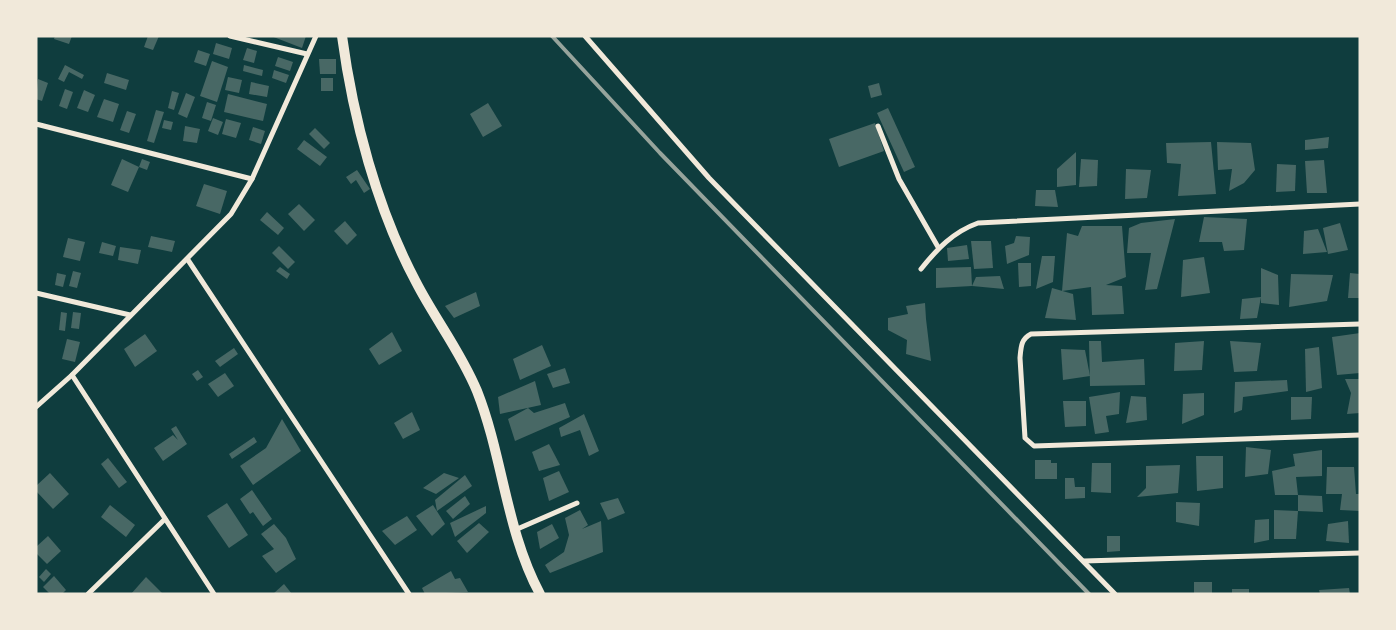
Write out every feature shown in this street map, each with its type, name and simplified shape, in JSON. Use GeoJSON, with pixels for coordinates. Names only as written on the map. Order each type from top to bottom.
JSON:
{"type":"FeatureCollection","features":[{"type":"Feature","properties":{"kind":"main road"},"geometry":{"type":"LineString","coordinates":[[342,36],[346,72],[385,210],[416,283],[453,342],[477,392],[514,530],[540,594]]}},
{"type":"Feature","properties":{"kind":"street"},"geometry":{"type":"LineString","coordinates":[[230,36],[307,54]]}},
{"type":"Feature","properties":{"kind":"street"},"geometry":{"type":"LineString","coordinates":[[36,407],[72,375],[130,315],[188,260],[231,214],[252,179],[316,36]]}},
{"type":"Feature","properties":{"kind":"street"},"geometry":{"type":"LineString","coordinates":[[586,36],[709,178],[1116,594]]}},
{"type":"Feature","properties":{"kind":"street"},"geometry":{"type":"LineString","coordinates":[[36,124],[252,179]]}},
{"type":"Feature","properties":{"kind":"street"},"geometry":{"type":"LineString","coordinates":[[878,126],[899,179],[938,247]]}},
{"type":"Feature","properties":{"kind":"street"},"geometry":{"type":"LineString","coordinates":[[921,269],[938,247],[966,228],[978,223],[1360,204]]}},
{"type":"Feature","properties":{"kind":"street"},"geometry":{"type":"LineString","coordinates":[[188,260],[409,594]]}},
{"type":"Feature","properties":{"kind":"street"},"geometry":{"type":"LineString","coordinates":[[36,293],[130,315]]}},
{"type":"Feature","properties":{"kind":"street"},"geometry":{"type":"LineString","coordinates":[[1360,324],[1031,334],[1025,337],[1021,346],[1025,438],[1034,446],[1360,435]]}},
{"type":"Feature","properties":{"kind":"street"},"geometry":{"type":"LineString","coordinates":[[72,375],[214,594]]}},
{"type":"Feature","properties":{"kind":"street"},"geometry":{"type":"LineString","coordinates":[[514,530],[577,503]]}},
{"type":"Feature","properties":{"kind":"street"},"geometry":{"type":"LineString","coordinates":[[88,594],[165,519]]}},
{"type":"Feature","properties":{"kind":"street"},"geometry":{"type":"LineString","coordinates":[[1084,561],[1360,553]]}},
{"type":"Feature","properties":{"kind":"building"},"geometry":{"type":"Polygon","coordinates":[[[55,36],[72,36],[69,44],[54,39],[55,36]]]}},
{"type":"Feature","properties":{"kind":"building"},"geometry":{"type":"Polygon","coordinates":[[[148,36],[159,36],[153,50],[144,47],[148,36]]]}},
{"type":"Feature","properties":{"kind":"building"},"geometry":{"type":"Polygon","coordinates":[[[271,36],[306,36],[302,48],[271,36]]]}},
{"type":"Feature","properties":{"kind":"building"},"geometry":{"type":"Polygon","coordinates":[[[216,43],[232,48],[229,59],[213,54],[216,43]]]}},
{"type":"Feature","properties":{"kind":"building"},"geometry":{"type":"Polygon","coordinates":[[[247,48],[257,51],[254,63],[243,60],[247,48]]]}},
{"type":"Feature","properties":{"kind":"building"},"geometry":{"type":"Polygon","coordinates":[[[198,50],[210,54],[206,66],[194,62],[198,50]]]}},
{"type":"Feature","properties":{"kind":"building"},"geometry":{"type":"Polygon","coordinates":[[[278,57],[293,62],[290,71],[275,66],[278,57]]]}},
{"type":"Feature","properties":{"kind":"building"},"geometry":{"type":"Polygon","coordinates":[[[319,59],[336,59],[336,74],[320,74],[319,59]]]}},
{"type":"Feature","properties":{"kind":"building"},"geometry":{"type":"Polygon","coordinates":[[[212,61],[228,67],[217,102],[200,96],[212,61]]]}},
{"type":"Feature","properties":{"kind":"building"},"geometry":{"type":"Polygon","coordinates":[[[65,65],[84,75],[82,79],[69,72],[64,82],[58,79],[65,65]]]}},
{"type":"Feature","properties":{"kind":"building"},"geometry":{"type":"Polygon","coordinates":[[[244,65],[263,70],[262,76],[243,71],[244,65]]]}},
{"type":"Feature","properties":{"kind":"building"},"geometry":{"type":"Polygon","coordinates":[[[274,70],[289,75],[286,83],[272,78],[274,70]]]}},
{"type":"Feature","properties":{"kind":"building"},"geometry":{"type":"Polygon","coordinates":[[[107,73],[129,80],[126,90],[104,83],[107,73]]]}},
{"type":"Feature","properties":{"kind":"building"},"geometry":{"type":"Polygon","coordinates":[[[228,77],[242,80],[239,93],[225,90],[228,77]]]}},
{"type":"Feature","properties":{"kind":"building"},"geometry":{"type":"Polygon","coordinates":[[[321,78],[333,78],[333,91],[321,91],[321,78]]]}},
{"type":"Feature","properties":{"kind":"building"},"geometry":{"type":"Polygon","coordinates":[[[38,79],[48,83],[42,101],[36,99],[38,79]]]}},
{"type":"Feature","properties":{"kind":"building"},"geometry":{"type":"Polygon","coordinates":[[[251,82],[269,86],[267,97],[249,94],[251,82]]]}},
{"type":"Feature","properties":{"kind":"building"},"geometry":{"type":"Polygon","coordinates":[[[879,83],[882,95],[871,98],[868,86],[879,83]]]}},
{"type":"Feature","properties":{"kind":"building"},"geometry":{"type":"Polygon","coordinates":[[[65,89],[73,92],[67,109],[59,106],[65,89]]]}},
{"type":"Feature","properties":{"kind":"building"},"geometry":{"type":"Polygon","coordinates":[[[84,90],[95,95],[88,112],[77,108],[84,90]]]}},
{"type":"Feature","properties":{"kind":"building"},"geometry":{"type":"Polygon","coordinates":[[[172,91],[179,93],[174,110],[168,108],[172,91]]]}},
{"type":"Feature","properties":{"kind":"building"},"geometry":{"type":"Polygon","coordinates":[[[186,93],[195,97],[187,118],[178,114],[186,93]]]}},
{"type":"Feature","properties":{"kind":"building"},"geometry":{"type":"Polygon","coordinates":[[[228,94],[267,104],[263,121],[224,112],[228,94]]]}},
{"type":"Feature","properties":{"kind":"building"},"geometry":{"type":"Polygon","coordinates":[[[104,99],[119,104],[113,122],[97,117],[104,99]]]}},
{"type":"Feature","properties":{"kind":"building"},"geometry":{"type":"Polygon","coordinates":[[[207,102],[216,105],[211,121],[202,118],[207,102]]]}},
{"type":"Feature","properties":{"kind":"building"},"geometry":{"type":"Polygon","coordinates":[[[488,103],[502,126],[483,137],[470,114],[488,103]]]}},
{"type":"Feature","properties":{"kind":"building"},"geometry":{"type":"Polygon","coordinates":[[[888,108],[915,167],[904,172],[877,113],[888,108]]]}},
{"type":"Feature","properties":{"kind":"building"},"geometry":{"type":"Polygon","coordinates":[[[156,110],[164,112],[154,143],[147,141],[156,110]]]}},
{"type":"Feature","properties":{"kind":"building"},"geometry":{"type":"Polygon","coordinates":[[[127,111],[136,114],[129,133],[120,130],[127,111]]]}},
{"type":"Feature","properties":{"kind":"building"},"geometry":{"type":"Polygon","coordinates":[[[213,118],[223,122],[218,135],[208,131],[213,118]]]}},
{"type":"Feature","properties":{"kind":"building"},"geometry":{"type":"Polygon","coordinates":[[[226,119],[241,123],[236,138],[222,134],[226,119]]]}},
{"type":"Feature","properties":{"kind":"building"},"geometry":{"type":"Polygon","coordinates":[[[164,120],[173,122],[171,130],[162,128],[164,120]]]}},
{"type":"Feature","properties":{"kind":"building"},"geometry":{"type":"Polygon","coordinates":[[[875,123],[884,151],[839,167],[829,139],[875,123]]]}},
{"type":"Feature","properties":{"kind":"building"},"geometry":{"type":"Polygon","coordinates":[[[185,126],[200,129],[197,143],[183,141],[185,126]]]}},
{"type":"Feature","properties":{"kind":"building"},"geometry":{"type":"Polygon","coordinates":[[[253,127],[265,131],[261,144],[249,140],[253,127]]]}},
{"type":"Feature","properties":{"kind":"building"},"geometry":{"type":"Polygon","coordinates":[[[315,128],[330,143],[324,149],[309,134],[315,128]]]}},
{"type":"Feature","properties":{"kind":"building"},"geometry":{"type":"Polygon","coordinates":[[[1329,137],[1328,148],[1305,150],[1305,140],[1329,137]]]}},
{"type":"Feature","properties":{"kind":"building"},"geometry":{"type":"Polygon","coordinates":[[[304,140],[327,157],[320,166],[297,149],[304,140]]]}},
{"type":"Feature","properties":{"kind":"building"},"geometry":{"type":"Polygon","coordinates":[[[1211,142],[1216,194],[1178,196],[1181,164],[1167,163],[1166,143],[1211,142]]]}},
{"type":"Feature","properties":{"kind":"building"},"geometry":{"type":"Polygon","coordinates":[[[1217,142],[1251,143],[1255,170],[1244,183],[1229,191],[1232,169],[1218,170],[1217,142]]]}},
{"type":"Feature","properties":{"kind":"building"},"geometry":{"type":"Polygon","coordinates":[[[1076,152],[1076,185],[1057,187],[1057,169],[1076,152]]]}},
{"type":"Feature","properties":{"kind":"building"},"geometry":{"type":"Polygon","coordinates":[[[122,159],[139,167],[128,192],[111,185],[122,159]]]}},
{"type":"Feature","properties":{"kind":"building"},"geometry":{"type":"Polygon","coordinates":[[[142,159],[150,162],[147,170],[139,167],[142,159]]]}},
{"type":"Feature","properties":{"kind":"building"},"geometry":{"type":"Polygon","coordinates":[[[1081,159],[1098,160],[1097,186],[1079,187],[1081,159]]]}},
{"type":"Feature","properties":{"kind":"building"},"geometry":{"type":"Polygon","coordinates":[[[1324,160],[1327,193],[1307,193],[1305,161],[1324,160]]]}},
{"type":"Feature","properties":{"kind":"building"},"geometry":{"type":"Polygon","coordinates":[[[1277,164],[1296,165],[1295,191],[1276,192],[1277,164]]]}},
{"type":"Feature","properties":{"kind":"building"},"geometry":{"type":"Polygon","coordinates":[[[1126,169],[1151,170],[1147,198],[1125,199],[1126,169]]]}},
{"type":"Feature","properties":{"kind":"building"},"geometry":{"type":"Polygon","coordinates":[[[357,170],[370,189],[364,193],[356,180],[351,184],[346,177],[357,170]]]}},
{"type":"Feature","properties":{"kind":"building"},"geometry":{"type":"Polygon","coordinates":[[[204,184],[227,191],[220,214],[196,206],[204,184]]]}},
{"type":"Feature","properties":{"kind":"building"},"geometry":{"type":"Polygon","coordinates":[[[1036,190],[1055,190],[1058,207],[1035,206],[1036,190]]]}},
{"type":"Feature","properties":{"kind":"building"},"geometry":{"type":"Polygon","coordinates":[[[299,204],[315,220],[304,231],[288,214],[299,204]]]}},
{"type":"Feature","properties":{"kind":"building"},"geometry":{"type":"Polygon","coordinates":[[[267,212],[284,228],[278,235],[260,220],[267,212]]]}},
{"type":"Feature","properties":{"kind":"building"},"geometry":{"type":"Polygon","coordinates":[[[1204,217],[1247,219],[1244,250],[1224,251],[1222,242],[1199,242],[1204,217]]]}},
{"type":"Feature","properties":{"kind":"building"},"geometry":{"type":"Polygon","coordinates":[[[1175,219],[1157,289],[1145,290],[1151,253],[1127,253],[1129,228],[1141,223],[1175,219]]]}},
{"type":"Feature","properties":{"kind":"building"},"geometry":{"type":"Polygon","coordinates":[[[345,221],[357,235],[347,245],[334,231],[345,221]]]}},
{"type":"Feature","properties":{"kind":"building"},"geometry":{"type":"Polygon","coordinates":[[[1340,223],[1348,250],[1328,254],[1323,228],[1340,223]]]}},
{"type":"Feature","properties":{"kind":"building"},"geometry":{"type":"Polygon","coordinates":[[[1082,226],[1122,226],[1126,277],[1106,285],[1122,286],[1124,314],[1092,315],[1091,287],[1062,291],[1067,233],[1078,236],[1082,226]]]}},
{"type":"Feature","properties":{"kind":"building"},"geometry":{"type":"Polygon","coordinates":[[[1318,229],[1327,252],[1303,254],[1304,231],[1318,229]]]}},
{"type":"Feature","properties":{"kind":"building"},"geometry":{"type":"Polygon","coordinates":[[[151,236],[175,241],[172,252],[148,247],[151,236]]]}},
{"type":"Feature","properties":{"kind":"building"},"geometry":{"type":"Polygon","coordinates":[[[1016,236],[1030,237],[1029,255],[1007,264],[1005,246],[1014,243],[1016,236]]]}},
{"type":"Feature","properties":{"kind":"building"},"geometry":{"type":"Polygon","coordinates":[[[68,238],[85,242],[80,261],[63,257],[68,238]]]}},
{"type":"Feature","properties":{"kind":"building"},"geometry":{"type":"Polygon","coordinates":[[[971,241],[991,241],[993,268],[974,269],[971,241]]]}},
{"type":"Feature","properties":{"kind":"building"},"geometry":{"type":"Polygon","coordinates":[[[102,242],[116,246],[113,256],[99,253],[102,242]]]}},
{"type":"Feature","properties":{"kind":"building"},"geometry":{"type":"Polygon","coordinates":[[[967,245],[969,259],[948,261],[947,248],[967,245]]]}},
{"type":"Feature","properties":{"kind":"building"},"geometry":{"type":"Polygon","coordinates":[[[279,246],[295,262],[288,269],[272,253],[279,246]]]}},
{"type":"Feature","properties":{"kind":"building"},"geometry":{"type":"Polygon","coordinates":[[[120,247],[141,250],[138,264],[118,260],[120,247]]]}},
{"type":"Feature","properties":{"kind":"building"},"geometry":{"type":"Polygon","coordinates":[[[1042,256],[1055,256],[1053,282],[1036,289],[1042,256]]]}},
{"type":"Feature","properties":{"kind":"building"},"geometry":{"type":"Polygon","coordinates":[[[1204,257],[1210,293],[1181,297],[1183,260],[1204,257]]]}},
{"type":"Feature","properties":{"kind":"building"},"geometry":{"type":"Polygon","coordinates":[[[1018,263],[1031,263],[1031,286],[1019,287],[1018,263]]]}},
{"type":"Feature","properties":{"kind":"building"},"geometry":{"type":"Polygon","coordinates":[[[280,267],[290,274],[287,279],[276,271],[280,267]]]}},
{"type":"Feature","properties":{"kind":"building"},"geometry":{"type":"Polygon","coordinates":[[[971,267],[972,286],[936,288],[936,268],[971,267]]]}},
{"type":"Feature","properties":{"kind":"building"},"geometry":{"type":"Polygon","coordinates":[[[1261,268],[1278,275],[1279,305],[1261,303],[1261,268]]]}},
{"type":"Feature","properties":{"kind":"building"},"geometry":{"type":"Polygon","coordinates":[[[73,271],[81,273],[77,288],[69,286],[73,271]]]}},
{"type":"Feature","properties":{"kind":"building"},"geometry":{"type":"Polygon","coordinates":[[[57,273],[66,275],[63,287],[55,285],[57,273]]]}},
{"type":"Feature","properties":{"kind":"building"},"geometry":{"type":"Polygon","coordinates":[[[1350,273],[1360,274],[1360,298],[1348,298],[1350,273]]]}},
{"type":"Feature","properties":{"kind":"building"},"geometry":{"type":"Polygon","coordinates":[[[1291,274],[1333,275],[1327,301],[1289,307],[1291,274]]]}},
{"type":"Feature","properties":{"kind":"building"},"geometry":{"type":"Polygon","coordinates":[[[1000,276],[1004,289],[972,286],[976,277],[1000,276]]]}},
{"type":"Feature","properties":{"kind":"building"},"geometry":{"type":"Polygon","coordinates":[[[1052,288],[1073,294],[1076,320],[1045,318],[1052,288]]]}},
{"type":"Feature","properties":{"kind":"building"},"geometry":{"type":"Polygon","coordinates":[[[476,292],[480,306],[454,318],[445,306],[476,292]]]}},
{"type":"Feature","properties":{"kind":"building"},"geometry":{"type":"Polygon","coordinates":[[[1261,297],[1257,318],[1240,319],[1242,299],[1261,297]]]}},
{"type":"Feature","properties":{"kind":"building"},"geometry":{"type":"Polygon","coordinates":[[[925,303],[931,361],[906,354],[907,340],[888,330],[888,318],[908,314],[906,306],[925,303]]]}},
{"type":"Feature","properties":{"kind":"building"},"geometry":{"type":"Polygon","coordinates":[[[61,312],[67,313],[65,331],[59,330],[61,312]]]}},
{"type":"Feature","properties":{"kind":"building"},"geometry":{"type":"Polygon","coordinates":[[[73,312],[81,313],[79,329],[71,328],[73,312]]]}},
{"type":"Feature","properties":{"kind":"building"},"geometry":{"type":"Polygon","coordinates":[[[392,332],[402,351],[379,365],[369,349],[392,332]]]}},
{"type":"Feature","properties":{"kind":"building"},"geometry":{"type":"Polygon","coordinates":[[[1360,333],[1360,373],[1337,375],[1332,337],[1360,333]]]}},
{"type":"Feature","properties":{"kind":"building"},"geometry":{"type":"Polygon","coordinates":[[[145,334],[157,351],[135,367],[124,349],[145,334]]]}},
{"type":"Feature","properties":{"kind":"building"},"geometry":{"type":"Polygon","coordinates":[[[67,339],[80,342],[75,362],[62,359],[67,339]]]}},
{"type":"Feature","properties":{"kind":"building"},"geometry":{"type":"Polygon","coordinates":[[[1089,341],[1101,341],[1102,362],[1144,359],[1145,385],[1090,386],[1089,341]]]}},
{"type":"Feature","properties":{"kind":"building"},"geometry":{"type":"Polygon","coordinates":[[[1204,341],[1202,370],[1174,371],[1175,343],[1204,341]]]}},
{"type":"Feature","properties":{"kind":"building"},"geometry":{"type":"Polygon","coordinates":[[[1230,341],[1261,343],[1257,371],[1234,372],[1230,341]]]}},
{"type":"Feature","properties":{"kind":"building"},"geometry":{"type":"Polygon","coordinates":[[[542,345],[551,366],[520,380],[513,359],[542,345]]]}},
{"type":"Feature","properties":{"kind":"building"},"geometry":{"type":"Polygon","coordinates":[[[1319,347],[1322,388],[1306,392],[1305,349],[1319,347]]]}},
{"type":"Feature","properties":{"kind":"building"},"geometry":{"type":"Polygon","coordinates":[[[234,348],[238,354],[220,367],[215,361],[234,348]]]}},
{"type":"Feature","properties":{"kind":"building"},"geometry":{"type":"Polygon","coordinates":[[[1061,349],[1085,350],[1090,376],[1063,380],[1061,349]]]}},
{"type":"Feature","properties":{"kind":"building"},"geometry":{"type":"Polygon","coordinates":[[[565,368],[570,383],[553,388],[547,374],[565,368]]]}},
{"type":"Feature","properties":{"kind":"building"},"geometry":{"type":"Polygon","coordinates":[[[198,370],[203,377],[197,381],[192,374],[198,370]]]}},
{"type":"Feature","properties":{"kind":"building"},"geometry":{"type":"Polygon","coordinates":[[[225,373],[234,386],[218,397],[208,384],[225,373]]]}},
{"type":"Feature","properties":{"kind":"building"},"geometry":{"type":"Polygon","coordinates":[[[1345,379],[1360,379],[1360,413],[1347,414],[1351,393],[1345,379]]]}},
{"type":"Feature","properties":{"kind":"building"},"geometry":{"type":"Polygon","coordinates":[[[1287,380],[1288,391],[1243,397],[1242,410],[1234,413],[1235,382],[1287,380]]]}},
{"type":"Feature","properties":{"kind":"building"},"geometry":{"type":"Polygon","coordinates":[[[535,381],[541,405],[500,414],[498,397],[535,381]]]}},
{"type":"Feature","properties":{"kind":"building"},"geometry":{"type":"Polygon","coordinates":[[[1120,392],[1119,414],[1106,416],[1109,432],[1095,434],[1089,397],[1120,392]]]}},
{"type":"Feature","properties":{"kind":"building"},"geometry":{"type":"Polygon","coordinates":[[[1204,393],[1204,415],[1182,424],[1183,394],[1204,393]]]}},
{"type":"Feature","properties":{"kind":"building"},"geometry":{"type":"Polygon","coordinates":[[[1131,396],[1146,397],[1147,420],[1126,423],[1131,396]]]}},
{"type":"Feature","properties":{"kind":"building"},"geometry":{"type":"Polygon","coordinates":[[[1291,397],[1312,397],[1311,419],[1291,420],[1291,397]]]}},
{"type":"Feature","properties":{"kind":"building"},"geometry":{"type":"Polygon","coordinates":[[[1063,401],[1086,401],[1086,426],[1065,427],[1063,401]]]}},
{"type":"Feature","properties":{"kind":"building"},"geometry":{"type":"Polygon","coordinates":[[[565,403],[570,417],[515,441],[508,419],[528,408],[534,413],[565,403]]]}},
{"type":"Feature","properties":{"kind":"building"},"geometry":{"type":"Polygon","coordinates":[[[412,412],[420,430],[403,439],[394,423],[412,412]]]}},
{"type":"Feature","properties":{"kind":"building"},"geometry":{"type":"Polygon","coordinates":[[[584,414],[599,451],[589,456],[580,430],[561,437],[559,428],[584,414]]]}},
{"type":"Feature","properties":{"kind":"building"},"geometry":{"type":"Polygon","coordinates":[[[282,419],[301,451],[253,485],[240,466],[266,448],[282,419]]]}},
{"type":"Feature","properties":{"kind":"building"},"geometry":{"type":"Polygon","coordinates":[[[176,426],[187,444],[163,461],[154,448],[173,435],[178,440],[171,429],[176,426]]]}},
{"type":"Feature","properties":{"kind":"building"},"geometry":{"type":"Polygon","coordinates":[[[254,437],[257,442],[232,459],[229,454],[254,437]]]}},
{"type":"Feature","properties":{"kind":"building"},"geometry":{"type":"Polygon","coordinates":[[[549,444],[560,465],[539,471],[532,452],[549,444]]]}},
{"type":"Feature","properties":{"kind":"building"},"geometry":{"type":"Polygon","coordinates":[[[1246,447],[1271,450],[1268,474],[1245,477],[1246,447]]]}},
{"type":"Feature","properties":{"kind":"building"},"geometry":{"type":"Polygon","coordinates":[[[1322,450],[1322,476],[1296,477],[1298,495],[1275,495],[1272,471],[1295,466],[1293,454],[1322,450]]]}},
{"type":"Feature","properties":{"kind":"building"},"geometry":{"type":"Polygon","coordinates":[[[1196,456],[1223,456],[1223,488],[1197,491],[1196,456]]]}},
{"type":"Feature","properties":{"kind":"building"},"geometry":{"type":"Polygon","coordinates":[[[108,458],[127,482],[119,488],[101,464],[108,458]]]}},
{"type":"Feature","properties":{"kind":"building"},"geometry":{"type":"Polygon","coordinates":[[[1035,460],[1051,460],[1051,463],[1057,463],[1057,479],[1035,479],[1035,460]]]}},
{"type":"Feature","properties":{"kind":"building"},"geometry":{"type":"Polygon","coordinates":[[[1092,463],[1111,463],[1111,493],[1091,492],[1092,463]]]}},
{"type":"Feature","properties":{"kind":"building"},"geometry":{"type":"Polygon","coordinates":[[[1180,465],[1178,493],[1137,497],[1146,488],[1146,466],[1180,465]]]}},
{"type":"Feature","properties":{"kind":"building"},"geometry":{"type":"Polygon","coordinates":[[[1327,467],[1354,467],[1356,494],[1360,494],[1360,511],[1340,510],[1342,494],[1326,494],[1327,467]]]}},
{"type":"Feature","properties":{"kind":"building"},"geometry":{"type":"Polygon","coordinates":[[[559,471],[569,492],[549,501],[543,478],[559,471]]]}},
{"type":"Feature","properties":{"kind":"building"},"geometry":{"type":"Polygon","coordinates":[[[50,473],[69,494],[53,509],[36,491],[36,486],[50,473]]]}},
{"type":"Feature","properties":{"kind":"building"},"geometry":{"type":"Polygon","coordinates":[[[444,473],[459,478],[436,494],[423,488],[444,473]]]}},
{"type":"Feature","properties":{"kind":"building"},"geometry":{"type":"Polygon","coordinates":[[[465,475],[472,486],[437,511],[435,500],[465,475]]]}},
{"type":"Feature","properties":{"kind":"building"},"geometry":{"type":"Polygon","coordinates":[[[1065,478],[1074,478],[1075,487],[1085,487],[1085,498],[1065,499],[1065,478]]]}},
{"type":"Feature","properties":{"kind":"building"},"geometry":{"type":"Polygon","coordinates":[[[252,490],[272,519],[263,526],[253,512],[250,514],[240,499],[252,490]]]}},
{"type":"Feature","properties":{"kind":"building"},"geometry":{"type":"Polygon","coordinates":[[[1298,495],[1322,496],[1323,512],[1298,511],[1298,495]]]}},
{"type":"Feature","properties":{"kind":"building"},"geometry":{"type":"Polygon","coordinates":[[[465,496],[470,504],[453,519],[446,511],[465,496]]]}},
{"type":"Feature","properties":{"kind":"building"},"geometry":{"type":"Polygon","coordinates":[[[618,498],[625,513],[608,520],[600,503],[618,498]]]}},
{"type":"Feature","properties":{"kind":"building"},"geometry":{"type":"Polygon","coordinates":[[[1176,502],[1200,503],[1199,526],[1176,522],[1176,502]]]}},
{"type":"Feature","properties":{"kind":"building"},"geometry":{"type":"Polygon","coordinates":[[[227,503],[248,535],[229,548],[207,516],[227,503]]]}},
{"type":"Feature","properties":{"kind":"building"},"geometry":{"type":"Polygon","coordinates":[[[110,505],[135,525],[126,537],[101,517],[110,505]]]}},
{"type":"Feature","properties":{"kind":"building"},"geometry":{"type":"Polygon","coordinates":[[[433,505],[445,524],[432,536],[416,516],[433,505]]]}},
{"type":"Feature","properties":{"kind":"building"},"geometry":{"type":"Polygon","coordinates":[[[486,506],[486,513],[455,537],[450,523],[486,506]]]}},
{"type":"Feature","properties":{"kind":"building"},"geometry":{"type":"Polygon","coordinates":[[[580,510],[588,525],[582,529],[601,521],[603,552],[550,573],[545,565],[564,552],[569,535],[565,518],[580,510]]]}},
{"type":"Feature","properties":{"kind":"building"},"geometry":{"type":"Polygon","coordinates":[[[1274,510],[1298,511],[1296,539],[1274,539],[1274,510]]]}},
{"type":"Feature","properties":{"kind":"building"},"geometry":{"type":"Polygon","coordinates":[[[407,516],[417,530],[395,545],[382,531],[407,516]]]}},
{"type":"Feature","properties":{"kind":"building"},"geometry":{"type":"Polygon","coordinates":[[[1269,519],[1269,540],[1254,543],[1255,520],[1269,519]]]}},
{"type":"Feature","properties":{"kind":"building"},"geometry":{"type":"Polygon","coordinates":[[[1348,521],[1349,543],[1326,541],[1328,524],[1348,521]]]}},
{"type":"Feature","properties":{"kind":"building"},"geometry":{"type":"Polygon","coordinates":[[[479,523],[489,532],[467,553],[457,541],[479,523]]]}},
{"type":"Feature","properties":{"kind":"building"},"geometry":{"type":"Polygon","coordinates":[[[274,524],[286,538],[296,559],[276,573],[262,556],[274,549],[261,534],[274,524]]]}},
{"type":"Feature","properties":{"kind":"building"},"geometry":{"type":"Polygon","coordinates":[[[552,524],[559,538],[540,549],[537,532],[552,524]]]}},
{"type":"Feature","properties":{"kind":"building"},"geometry":{"type":"Polygon","coordinates":[[[48,536],[61,551],[47,564],[36,553],[36,547],[48,536]]]}},
{"type":"Feature","properties":{"kind":"building"},"geometry":{"type":"Polygon","coordinates":[[[1107,536],[1120,536],[1120,551],[1107,552],[1107,536]]]}},
{"type":"Feature","properties":{"kind":"building"},"geometry":{"type":"Polygon","coordinates":[[[46,569],[51,574],[44,582],[39,577],[46,569]]]}},
{"type":"Feature","properties":{"kind":"building"},"geometry":{"type":"Polygon","coordinates":[[[451,571],[455,579],[460,578],[468,592],[425,594],[422,588],[451,571]]]}},
{"type":"Feature","properties":{"kind":"building"},"geometry":{"type":"Polygon","coordinates":[[[54,576],[66,590],[62,594],[50,594],[43,587],[54,576]]]}},
{"type":"Feature","properties":{"kind":"building"},"geometry":{"type":"Polygon","coordinates":[[[146,577],[163,594],[131,594],[146,577]]]}},
{"type":"Feature","properties":{"kind":"building"},"geometry":{"type":"Polygon","coordinates":[[[1194,582],[1212,582],[1212,594],[1194,594],[1194,582]]]}},
{"type":"Feature","properties":{"kind":"building"},"geometry":{"type":"Polygon","coordinates":[[[284,584],[292,594],[273,594],[284,584]]]}},
{"type":"Feature","properties":{"kind":"building"},"geometry":{"type":"Polygon","coordinates":[[[1349,588],[1350,594],[1320,594],[1319,590],[1349,588]]]}},
{"type":"Feature","properties":{"kind":"building"},"geometry":{"type":"Polygon","coordinates":[[[1232,589],[1249,589],[1249,594],[1232,594],[1232,589]]]}},
{"type":"Feature","properties":{"kind":"railway"},"geometry":{"type":"LineString","coordinates":[[552,36],[660,153],[1089,594]]}}]}
